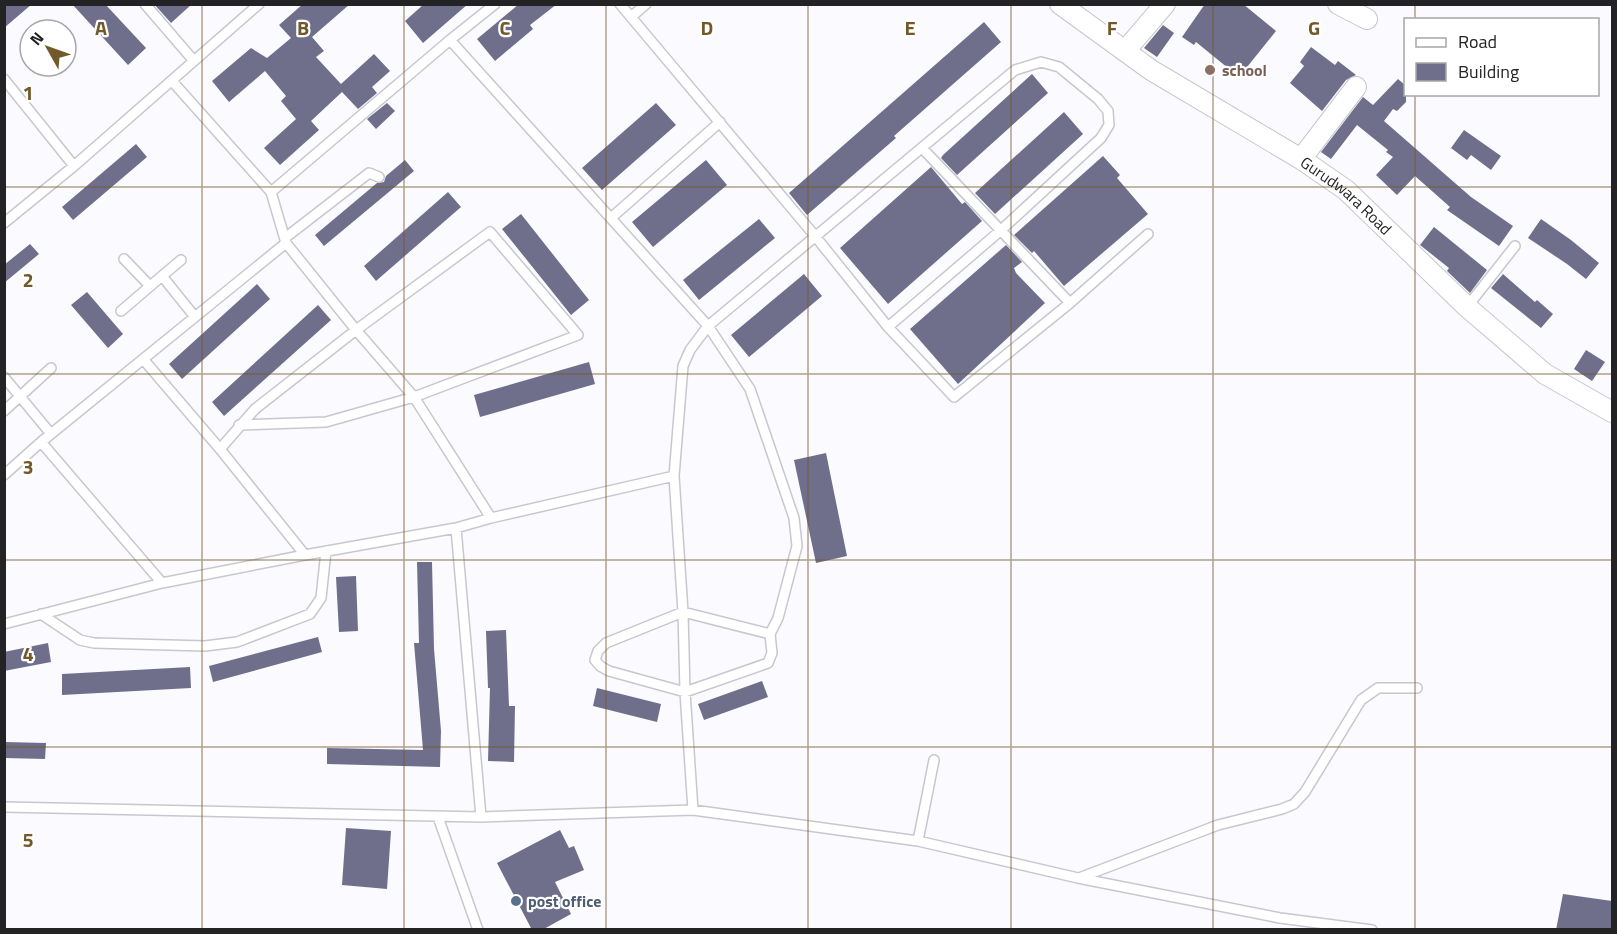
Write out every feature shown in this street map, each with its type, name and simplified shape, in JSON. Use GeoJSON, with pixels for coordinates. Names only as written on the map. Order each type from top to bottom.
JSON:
{"type":"FeatureCollection","features":[{"type":"Feature","properties":{"kind":"street","name":"Gurudwara Road"},"geometry":{"type":"LineString","coordinates":[[1060,4],[1150,70],[1301,159],[1346,189],[1467,307],[1545,374],[1612,412]]}},
{"type":"Feature","properties":{"kind":"street"},"geometry":{"type":"LineString","coordinates":[[1125,51],[1164,4]]}},
{"type":"Feature","properties":{"kind":"street"},"geometry":{"type":"LineString","coordinates":[[1338,4],[1367,19]]}},
{"type":"Feature","properties":{"kind":"street"},"geometry":{"type":"LineString","coordinates":[[1301,159],[1356,87]]}},
{"type":"Feature","properties":{"kind":"lane"},"geometry":{"type":"LineString","coordinates":[[146,4],[194,61]]}},
{"type":"Feature","properties":{"kind":"lane"},"geometry":{"type":"LineString","coordinates":[[4,223],[74,166],[259,4]]}},
{"type":"Feature","properties":{"kind":"lane"},"geometry":{"type":"LineString","coordinates":[[272,192],[495,4]]}},
{"type":"Feature","properties":{"kind":"lane"},"geometry":{"type":"LineString","coordinates":[[620,4],[888,327],[954,397],[1070,303],[1148,234]]}},
{"type":"Feature","properties":{"kind":"lane"},"geometry":{"type":"LineString","coordinates":[[631,17],[646,4]]}},
{"type":"Feature","properties":{"kind":"lane"},"geometry":{"type":"LineString","coordinates":[[450,40],[708,326],[750,389],[794,518],[797,546],[778,618],[770,634],[772,653],[768,663],[685,692],[609,671],[595,660],[598,651],[606,643],[683,612],[770,634]]}},
{"type":"Feature","properties":{"kind":"lane"},"geometry":{"type":"LineString","coordinates":[[693,810],[674,476],[683,366],[690,350],[708,326],[1015,70],[1041,62],[1059,67],[1098,99],[1108,111],[1109,124],[1101,138],[1000,231],[888,327]]}},
{"type":"Feature","properties":{"kind":"lane"},"geometry":{"type":"LineString","coordinates":[[4,79],[74,166]]}},
{"type":"Feature","properties":{"kind":"lane"},"geometry":{"type":"LineString","coordinates":[[172,81],[272,192],[285,241],[356,330],[414,397],[491,518]]}},
{"type":"Feature","properties":{"kind":"lane"},"geometry":{"type":"LineString","coordinates":[[611,218],[720,122]]}},
{"type":"Feature","properties":{"kind":"lane"},"geometry":{"type":"LineString","coordinates":[[922,148],[1070,303]]}},
{"type":"Feature","properties":{"kind":"lane"},"geometry":{"type":"LineString","coordinates":[[4,475],[41,442],[369,173],[379,177]]}},
{"type":"Feature","properties":{"kind":"lane"},"geometry":{"type":"LineString","coordinates":[[220,449],[240,425],[255,409],[356,330],[490,231],[578,335],[414,397],[326,422],[240,425]]}},
{"type":"Feature","properties":{"kind":"lane"},"geometry":{"type":"LineString","coordinates":[[1467,307],[1515,246]]}},
{"type":"Feature","properties":{"kind":"lane"},"geometry":{"type":"LineString","coordinates":[[124,259],[150,286]]}},
{"type":"Feature","properties":{"kind":"lane"},"geometry":{"type":"LineString","coordinates":[[121,310],[182,260]]}},
{"type":"Feature","properties":{"kind":"lane"},"geometry":{"type":"LineString","coordinates":[[162,276],[195,317]]}},
{"type":"Feature","properties":{"kind":"lane"},"geometry":{"type":"LineString","coordinates":[[143,359],[220,449],[304,555]]}},
{"type":"Feature","properties":{"kind":"lane"},"geometry":{"type":"LineString","coordinates":[[4,411],[51,368]]}},
{"type":"Feature","properties":{"kind":"lane"},"geometry":{"type":"LineString","coordinates":[[4,377],[51,434]]}},
{"type":"Feature","properties":{"kind":"lane"},"geometry":{"type":"LineString","coordinates":[[41,442],[162,583]]}},
{"type":"Feature","properties":{"kind":"lane"},"geometry":{"type":"LineString","coordinates":[[4,624],[162,583],[456,528],[674,476]]}},
{"type":"Feature","properties":{"kind":"lane"},"geometry":{"type":"LineString","coordinates":[[456,528],[481,817]]}},
{"type":"Feature","properties":{"kind":"lane"},"geometry":{"type":"LineString","coordinates":[[41,614],[80,639],[94,643],[205,646],[237,642],[310,614],[321,598],[326,551]]}},
{"type":"Feature","properties":{"kind":"lane"},"geometry":{"type":"LineString","coordinates":[[1078,878],[1218,825],[1294,804],[1305,792],[1360,700],[1378,688],[1417,688]]}},
{"type":"Feature","properties":{"kind":"lane"},"geometry":{"type":"LineString","coordinates":[[918,841],[934,760]]}},
{"type":"Feature","properties":{"kind":"lane"},"geometry":{"type":"LineString","coordinates":[[4,807],[438,817],[693,810],[918,841],[1078,878],[1280,918],[1372,930]]}},
{"type":"Feature","properties":{"kind":"lane"},"geometry":{"type":"LineString","coordinates":[[438,817],[478,930]]}},
{"type":"Feature","properties":{"kind":"building"},"geometry":{"type":"Polygon","coordinates":[[[4,4],[32,4],[4,28],[4,4]]]}},
{"type":"Feature","properties":{"kind":"building"},"geometry":{"type":"Polygon","coordinates":[[[72,4],[105,4],[146,48],[128,65],[72,4]]]}},
{"type":"Feature","properties":{"kind":"building"},"geometry":{"type":"Polygon","coordinates":[[[154,4],[192,4],[171,23],[154,4]]]}},
{"type":"Feature","properties":{"kind":"building"},"geometry":{"type":"Polygon","coordinates":[[[303,4],[350,4],[312,37],[324,51],[316,57],[341,84],[374,54],[390,71],[372,87],[377,93],[358,109],[342,92],[311,121],[319,130],[280,165],[264,148],[296,119],[281,101],[286,96],[265,71],[229,102],[212,81],[251,48],[267,58],[291,38],[279,25],[303,4]]]}},
{"type":"Feature","properties":{"kind":"building"},"geometry":{"type":"Polygon","coordinates":[[[424,4],[468,4],[423,43],[405,21],[424,4]]]}},
{"type":"Feature","properties":{"kind":"building"},"geometry":{"type":"Polygon","coordinates":[[[519,4],[557,4],[530,25],[533,29],[495,61],[477,39],[519,4]]]}},
{"type":"Feature","properties":{"kind":"building"},"geometry":{"type":"Polygon","coordinates":[[[1205,4],[1243,4],[1276,31],[1239,77],[1196,42],[1194,45],[1182,37],[1205,4]]]}},
{"type":"Feature","properties":{"kind":"building"},"geometry":{"type":"Polygon","coordinates":[[[984,22],[1001,42],[807,215],[789,193],[984,22]]]}},
{"type":"Feature","properties":{"kind":"building"},"geometry":{"type":"Polygon","coordinates":[[[1163,25],[1174,33],[1157,57],[1144,48],[1163,25]]]}},
{"type":"Feature","properties":{"kind":"building"},"geometry":{"type":"Polygon","coordinates":[[[1311,47],[1335,65],[1338,61],[1356,75],[1346,80],[1322,111],[1290,83],[1304,66],[1300,62],[1311,47]]]}},
{"type":"Feature","properties":{"kind":"building"},"geometry":{"type":"Polygon","coordinates":[[[1032,74],[1048,93],[957,175],[941,158],[943,155],[1032,74]]]}},
{"type":"Feature","properties":{"kind":"building"},"geometry":{"type":"Polygon","coordinates":[[[1398,79],[1404,84],[1406,102],[1397,111],[1393,109],[1384,121],[1471,197],[1513,226],[1499,246],[1447,210],[1450,207],[1415,176],[1397,195],[1376,175],[1393,157],[1386,152],[1388,150],[1357,125],[1331,159],[1321,152],[1363,97],[1373,105],[1398,79]]]}},
{"type":"Feature","properties":{"kind":"building"},"geometry":{"type":"Polygon","coordinates":[[[387,103],[395,111],[376,129],[367,119],[387,103]]]}},
{"type":"Feature","properties":{"kind":"building"},"geometry":{"type":"Polygon","coordinates":[[[656,103],[676,125],[602,190],[582,168],[656,103]]]}},
{"type":"Feature","properties":{"kind":"building"},"geometry":{"type":"Polygon","coordinates":[[[1064,112],[1083,134],[995,214],[975,193],[1064,112]]]}},
{"type":"Feature","properties":{"kind":"building"},"geometry":{"type":"Polygon","coordinates":[[[1464,130],[1501,156],[1491,170],[1471,155],[1467,160],[1451,148],[1464,130]]]}},
{"type":"Feature","properties":{"kind":"building"},"geometry":{"type":"Polygon","coordinates":[[[136,144],[147,157],[73,220],[62,207],[136,144]]]}},
{"type":"Feature","properties":{"kind":"building"},"geometry":{"type":"Polygon","coordinates":[[[1103,156],[1120,175],[1117,178],[1148,214],[1064,286],[1034,251],[1032,253],[1014,235],[1103,156]]]}},
{"type":"Feature","properties":{"kind":"building"},"geometry":{"type":"Polygon","coordinates":[[[405,160],[414,171],[324,246],[315,235],[377,183],[384,182],[386,176],[405,160]]]}},
{"type":"Feature","properties":{"kind":"building"},"geometry":{"type":"Polygon","coordinates":[[[706,160],[727,185],[653,247],[632,222],[706,160]]]}},
{"type":"Feature","properties":{"kind":"building"},"geometry":{"type":"Polygon","coordinates":[[[931,167],[962,204],[965,202],[982,221],[888,304],[840,248],[931,167]]]}},
{"type":"Feature","properties":{"kind":"building"},"geometry":{"type":"Polygon","coordinates":[[[448,192],[461,207],[376,281],[364,266],[448,192]]]}},
{"type":"Feature","properties":{"kind":"building"},"geometry":{"type":"Polygon","coordinates":[[[521,214],[589,300],[571,315],[502,229],[521,214]]]}},
{"type":"Feature","properties":{"kind":"building"},"geometry":{"type":"Polygon","coordinates":[[[759,219],[775,238],[699,300],[683,280],[759,219]]]}},
{"type":"Feature","properties":{"kind":"building"},"geometry":{"type":"Polygon","coordinates":[[[1541,219],[1599,263],[1586,279],[1528,238],[1541,219]]]}},
{"type":"Feature","properties":{"kind":"building"},"geometry":{"type":"Polygon","coordinates":[[[1434,227],[1487,270],[1470,293],[1447,271],[1449,268],[1420,245],[1434,227]]]}},
{"type":"Feature","properties":{"kind":"building"},"geometry":{"type":"Polygon","coordinates":[[[30,244],[39,254],[4,283],[4,265],[30,244]]]}},
{"type":"Feature","properties":{"kind":"building"},"geometry":{"type":"Polygon","coordinates":[[[1006,245],[1022,262],[1014,268],[1016,273],[1045,303],[958,384],[910,329],[1006,245]]]}},
{"type":"Feature","properties":{"kind":"building"},"geometry":{"type":"Polygon","coordinates":[[[804,274],[822,296],[749,357],[731,335],[804,274]]]}},
{"type":"Feature","properties":{"kind":"building"},"geometry":{"type":"Polygon","coordinates":[[[1503,274],[1535,302],[1537,300],[1553,314],[1541,328],[1491,288],[1503,274]]]}},
{"type":"Feature","properties":{"kind":"building"},"geometry":{"type":"Polygon","coordinates":[[[257,284],[270,299],[182,379],[169,364],[257,284]]]}},
{"type":"Feature","properties":{"kind":"building"},"geometry":{"type":"Polygon","coordinates":[[[87,292],[123,334],[108,348],[71,305],[87,292]]]}},
{"type":"Feature","properties":{"kind":"building"},"geometry":{"type":"Polygon","coordinates":[[[318,305],[331,320],[224,416],[212,402],[318,305]]]}},
{"type":"Feature","properties":{"kind":"building"},"geometry":{"type":"Polygon","coordinates":[[[1586,350],[1605,362],[1592,381],[1574,369],[1586,350]]]}},
{"type":"Feature","properties":{"kind":"building"},"geometry":{"type":"Polygon","coordinates":[[[589,362],[595,384],[480,417],[474,395],[589,362]]]}},
{"type":"Feature","properties":{"kind":"building"},"geometry":{"type":"Polygon","coordinates":[[[826,453],[847,556],[816,563],[794,460],[826,453]]]}},
{"type":"Feature","properties":{"kind":"building"},"geometry":{"type":"Polygon","coordinates":[[[417,562],[432,562],[434,649],[441,731],[440,767],[327,764],[327,748],[423,750],[414,643],[419,643],[417,562]]]}},
{"type":"Feature","properties":{"kind":"building"},"geometry":{"type":"Polygon","coordinates":[[[356,576],[358,631],[339,632],[336,577],[356,576]]]}},
{"type":"Feature","properties":{"kind":"building"},"geometry":{"type":"Polygon","coordinates":[[[506,630],[509,706],[515,706],[514,762],[488,761],[490,688],[488,688],[486,631],[506,630]]]}},
{"type":"Feature","properties":{"kind":"building"},"geometry":{"type":"Polygon","coordinates":[[[318,637],[322,652],[213,682],[209,666],[318,637]]]}},
{"type":"Feature","properties":{"kind":"building"},"geometry":{"type":"Polygon","coordinates":[[[48,643],[51,662],[4,671],[4,652],[48,643]]]}},
{"type":"Feature","properties":{"kind":"building"},"geometry":{"type":"Polygon","coordinates":[[[190,667],[191,688],[62,695],[62,674],[190,667]]]}},
{"type":"Feature","properties":{"kind":"building"},"geometry":{"type":"Polygon","coordinates":[[[762,681],[768,697],[704,720],[698,704],[762,681]]]}},
{"type":"Feature","properties":{"kind":"building"},"geometry":{"type":"Polygon","coordinates":[[[597,688],[661,704],[657,722],[593,706],[597,688]]]}},
{"type":"Feature","properties":{"kind":"building"},"geometry":{"type":"Polygon","coordinates":[[[4,742],[46,743],[45,759],[4,758],[4,742]]]}},
{"type":"Feature","properties":{"kind":"building"},"geometry":{"type":"Polygon","coordinates":[[[346,828],[391,831],[387,889],[342,885],[346,828]]]}},
{"type":"Feature","properties":{"kind":"building","name":"post office"},"geometry":{"type":"Polygon","coordinates":[[[560,830],[569,848],[574,846],[584,870],[555,882],[571,914],[542,930],[532,930],[497,863],[560,830]]]}},
{"type":"Feature","properties":{"kind":"building"},"geometry":{"type":"Polygon","coordinates":[[[1563,894],[1612,901],[1612,930],[1556,930],[1563,894]]]}},
{"type":"Feature","properties":{"kind":"place","name":"school"},"geometry":{"type":"Point","coordinates":[1210,70]}},
{"type":"Feature","properties":{"kind":"place","name":"post office"},"geometry":{"type":"Point","coordinates":[516,901]}}]}
